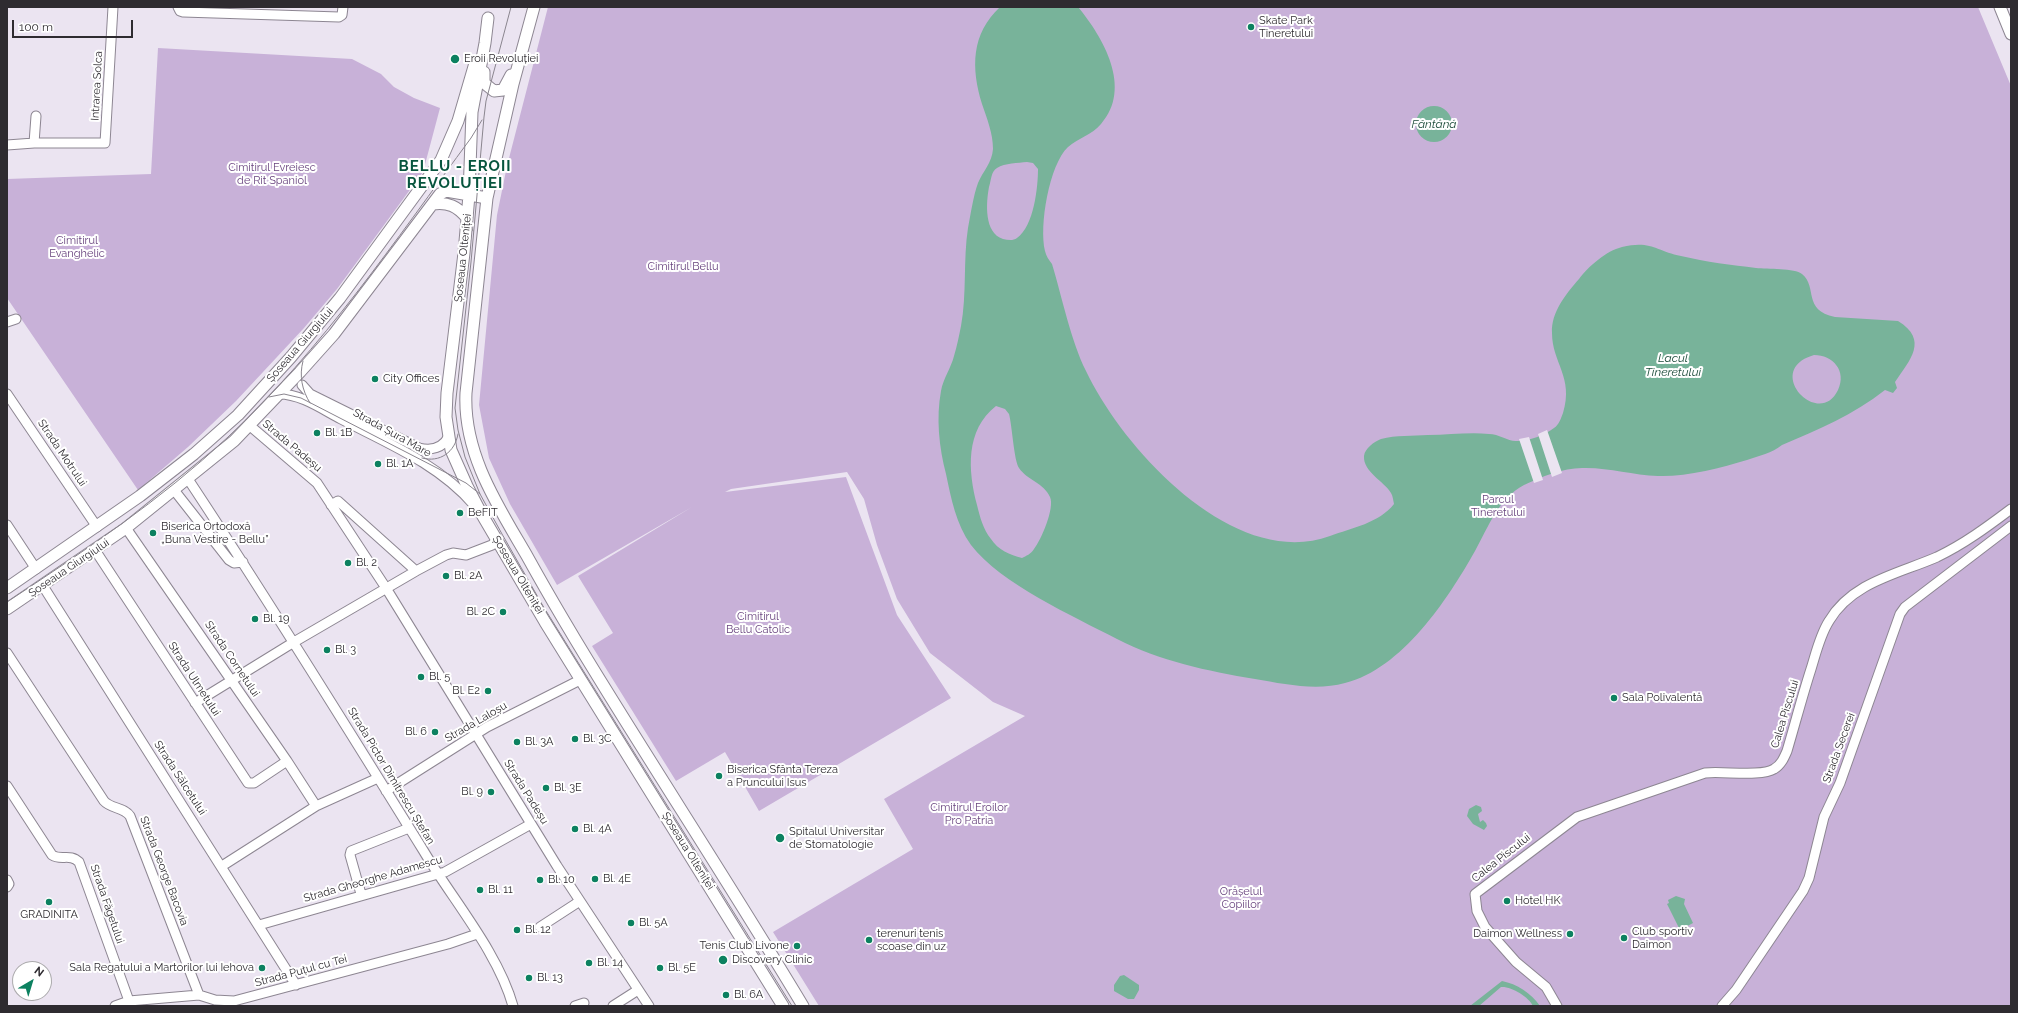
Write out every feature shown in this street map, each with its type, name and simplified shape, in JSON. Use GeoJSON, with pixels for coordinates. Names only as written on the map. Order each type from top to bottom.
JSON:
{"type":"FeatureCollection","features":[{"type":"Feature","properties":{"kind":"main road"},"geometry":{"type":"LineString","coordinates":[[490,12],[489,46],[483,77],[487,88],[498,91],[506,86],[517,53],[523,47],[534,7]]}},
{"type":"Feature","properties":{"kind":"main road"},"geometry":{"type":"LineString","coordinates":[[2000,7],[2010,28]]}},
{"type":"Feature","properties":{"kind":"main road","name":"Șoseaua Olteniței"},"geometry":{"type":"LineString","coordinates":[[490,12],[472,112],[467,218],[447,393],[446,418],[451,450],[481,513],[580,680],[783,1006]]}},
{"type":"Feature","properties":{"kind":"main road","name":"Șoseaua Giurgiului"},"geometry":{"type":"LineString","coordinates":[[7,588],[171,473],[222,430],[291,357],[340,298],[420,190],[446,150],[458,121],[490,12]]}},
{"type":"Feature","properties":{"kind":"main road","name":"Șoseaua Olteniței"},"geometry":{"type":"LineString","coordinates":[[523,47],[487,198],[465,400],[470,439],[480,469],[506,520],[561,616],[803,1006]]}},
{"type":"Feature","properties":{"kind":"main road","name":"Șoseaua Giurgiului"},"geometry":{"type":"LineString","coordinates":[[7,609],[126,528],[188,479],[249,426],[300,372],[354,309],[440,194],[446,191],[487,198]]}},
{"type":"Feature","properties":{"kind":"main road"},"geometry":{"type":"LineString","coordinates":[[433,204],[449,203],[456,207],[467,218]]}},
{"type":"Feature","properties":{"kind":"street","name":"Intrarea Solca"},"geometry":{"type":"LineString","coordinates":[[34,142],[105,143],[114,7]]}},
{"type":"Feature","properties":{"kind":"street"},"geometry":{"type":"LineString","coordinates":[[178,7],[183,12],[340,18],[342,16],[343,7]]}},
{"type":"Feature","properties":{"kind":"street"},"geometry":{"type":"LineString","coordinates":[[7,145],[34,142],[36,116]]}},
{"type":"Feature","properties":{"kind":"street"},"geometry":{"type":"LineString","coordinates":[[300,372],[302,385],[310,403]]}},
{"type":"Feature","properties":{"kind":"street","name":"Strada Șura Mare"},"geometry":{"type":"LineString","coordinates":[[302,385],[310,394],[419,448],[436,448],[445,443],[449,436]]}},
{"type":"Feature","properties":{"kind":"street","name":"Strada Motrului"},"geometry":{"type":"LineString","coordinates":[[7,394],[97,526]]}},
{"type":"Feature","properties":{"kind":"street","name":"Strada Șura Mare"},"geometry":{"type":"LineString","coordinates":[[279,394],[294,396],[310,403],[411,455],[458,488],[481,513]]}},
{"type":"Feature","properties":{"kind":"street","name":"Strada Padeșu"},"geometry":{"type":"LineString","coordinates":[[249,426],[317,483],[386,588],[531,824],[649,1006]]}},
{"type":"Feature","properties":{"kind":"street","name":"Strada Pictor Dimitrescu Ștefan"},"geometry":{"type":"LineString","coordinates":[[188,479],[294,642],[437,874],[499,968],[513,1006]]}},
{"type":"Feature","properties":{"kind":"street"},"geometry":{"type":"LineString","coordinates":[[174,490],[229,560],[234,563],[243,562]]}},
{"type":"Feature","properties":{"kind":"street"},"geometry":{"type":"LineString","coordinates":[[331,505],[338,501],[416,571]]}},
{"type":"Feature","properties":{"kind":"street","name":"Calea Piscului"},"geometry":{"type":"LineString","coordinates":[[1557,1006],[1550,992],[1516,962],[1485,927],[1477,911],[1475,894],[1577,817],[1705,773],[1766,772],[1774,770],[1780,765],[1787,751],[1819,643],[1826,625],[1835,611],[1853,595],[1871,583],[1953,549],[2011,509]]}},
{"type":"Feature","properties":{"kind":"street"},"geometry":{"type":"LineString","coordinates":[[7,525],[36,569]]}},
{"type":"Feature","properties":{"kind":"street","name":"Strada Secerei"},"geometry":{"type":"LineString","coordinates":[[1722,1006],[1774,936],[1806,885],[1824,816],[1840,783],[1900,614],[1905,608],[2011,526]]}},
{"type":"Feature","properties":{"kind":"street","name":"Strada Cornetului"},"geometry":{"type":"LineString","coordinates":[[126,528],[287,761],[316,806]]}},
{"type":"Feature","properties":{"kind":"street"},"geometry":{"type":"LineString","coordinates":[[195,703],[294,642],[416,571],[446,555],[452,553],[466,555],[492,545],[497,540]]}},
{"type":"Feature","properties":{"kind":"street","name":"Strada Ulmetului"},"geometry":{"type":"LineString","coordinates":[[95,550],[248,783],[254,783],[287,761]]}},
{"type":"Feature","properties":{"kind":"street","name":"Strada Sălcetului"},"geometry":{"type":"LineString","coordinates":[[42,586],[222,866],[296,985]]}},
{"type":"Feature","properties":{"kind":"street","name":"Strada George Bacovia"},"geometry":{"type":"LineString","coordinates":[[7,653],[106,804],[124,810],[130,816],[199,995]]}},
{"type":"Feature","properties":{"kind":"street","name":"Strada Laloșu"},"geometry":{"type":"LineString","coordinates":[[386,791],[476,735],[580,680]]}},
{"type":"Feature","properties":{"kind":"street"},"geometry":{"type":"LineString","coordinates":[[222,866],[316,806],[378,778]]}},
{"type":"Feature","properties":{"kind":"street","name":"Strada Făgetului"},"geometry":{"type":"LineString","coordinates":[[7,786],[52,855],[58,858],[74,858],[79,862],[129,1001]]}},
{"type":"Feature","properties":{"kind":"street","name":"Strada Gheorghe Adamescu"},"geometry":{"type":"LineString","coordinates":[[259,925],[362,894],[450,870],[531,824]]}},
{"type":"Feature","properties":{"kind":"street"},"geometry":{"type":"LineString","coordinates":[[362,894],[350,855],[351,851],[409,828]]}},
{"type":"Feature","properties":{"kind":"street"},"geometry":{"type":"LineString","coordinates":[[7,880],[9,884],[7,887]]}},
{"type":"Feature","properties":{"kind":"street"},"geometry":{"type":"LineString","coordinates":[[540,927],[580,901]]}},
{"type":"Feature","properties":{"kind":"street","name":"Strada Puțul cu Tei"},"geometry":{"type":"LineString","coordinates":[[129,1001],[199,995],[224,1003],[448,944],[477,934]]}},
{"type":"Feature","properties":{"kind":"street"},"geometry":{"type":"LineString","coordinates":[[613,1006],[638,990]]}},
{"type":"Feature","properties":{"kind":"street"},"geometry":{"type":"LineString","coordinates":[[115,1006],[129,1001]]}},
{"type":"Feature","properties":{"kind":"green space","name":"Parcul Tineretului"},"geometry":{"type":"Polygon","coordinates":[[[548,7],[1978,7],[2011,86],[2011,1006],[819,1006],[773,932],[913,849],[884,799],[1025,716],[993,702],[930,653],[897,599],[877,545],[864,499],[847,472],[731,489],[725,492],[846,477],[897,615],[951,698],[759,811],[725,752],[676,781],[592,646],[613,633],[578,576],[692,507],[557,585],[510,504],[489,458],[479,405],[497,215],[507,166],[548,7]]]}},
{"type":"Feature","properties":{"kind":"green space","name":"Cimitirul Evreiesc de Rit Spaniol"},"geometry":{"type":"Polygon","coordinates":[[[158,48],[352,59],[381,74],[394,87],[414,98],[440,108],[423,172],[337,289],[304,328],[236,401],[188,447],[138,490],[7,298],[7,179],[151,174],[158,48]]]}},
{"type":"Feature","properties":{"kind":"water","name":"Lacul Tineretului"},"geometry":{"type":"Polygon","coordinates":[[[1000,7],[1078,7],[1097,33],[1105,48],[1111,63],[1114,79],[1114,95],[1110,110],[1097,128],[1068,147],[1061,156],[1056,167],[1047,196],[1043,227],[1045,253],[1052,264],[1071,333],[1086,371],[1103,402],[1126,435],[1154,467],[1186,496],[1220,520],[1257,536],[1293,542],[1330,536],[1365,524],[1388,511],[1394,504],[1392,494],[1370,472],[1364,456],[1368,448],[1381,439],[1399,436],[1474,433],[1493,434],[1514,441],[1522,441],[1542,435],[1556,427],[1563,413],[1566,400],[1566,390],[1562,371],[1553,344],[1552,325],[1554,318],[1564,297],[1588,269],[1604,255],[1622,247],[1647,245],[1672,254],[1700,260],[1798,272],[1807,279],[1814,304],[1825,314],[1835,317],[1898,321],[1913,335],[1915,343],[1914,350],[1911,358],[1895,382],[1897,388],[1893,393],[1885,390],[1873,399],[1835,421],[1761,456],[1715,469],[1669,476],[1591,468],[1575,468],[1552,474],[1524,485],[1515,491],[1501,505],[1464,570],[1437,610],[1421,630],[1404,648],[1386,663],[1366,675],[1345,683],[1311,687],[1277,683],[1184,664],[1133,647],[1039,598],[1000,573],[971,545],[961,528],[952,501],[940,443],[939,401],[945,378],[953,360],[961,326],[964,302],[968,228],[973,199],[978,183],[989,163],[993,149],[991,132],[978,91],[975,65],[979,40],[983,28],[990,17],[1000,7]],[[1027,162],[1000,166],[995,169],[992,176],[987,201],[989,224],[992,231],[1003,239],[1012,240],[1017,238],[1023,232],[1031,216],[1036,196],[1038,169],[1033,163],[1027,162]],[[1814,355],[1799,362],[1793,372],[1794,383],[1799,393],[1808,400],[1819,404],[1829,401],[1838,390],[1840,383],[1841,377],[1836,365],[1827,358],[1814,355]],[[996,406],[986,416],[974,439],[972,452],[972,479],[978,509],[984,527],[994,543],[1005,552],[1022,558],[1033,551],[1037,545],[1049,516],[1051,508],[1050,497],[1044,488],[1022,472],[1017,464],[1009,414],[1005,409],[996,406]]]}},
{"type":"Feature","properties":{"kind":"water","name":"Fântănă"},"geometry":{"type":"Polygon","coordinates":[[[1438,106],[1447,111],[1451,117],[1451,131],[1447,137],[1438,142],[1430,142],[1421,137],[1417,131],[1416,120],[1421,111],[1427,107],[1438,106]]]}},
{"type":"Feature","properties":{"kind":"water"},"geometry":{"type":"Polygon","coordinates":[[[1476,805],[1481,807],[1482,811],[1478,814],[1480,822],[1483,820],[1486,823],[1487,826],[1484,830],[1473,824],[1467,816],[1469,809],[1476,805]]]}},
{"type":"Feature","properties":{"kind":"water"},"geometry":{"type":"Polygon","coordinates":[[[1676,896],[1685,899],[1684,904],[1693,923],[1680,930],[1667,904],[1669,903],[1668,900],[1676,896]]]}},
{"type":"Feature","properties":{"kind":"water"},"geometry":{"type":"Polygon","coordinates":[[[1124,975],[1139,985],[1139,990],[1134,999],[1128,999],[1114,991],[1114,985],[1120,976],[1124,975]]]}},
{"type":"Feature","properties":{"kind":"water"},"geometry":{"type":"Polygon","coordinates":[[[1502,981],[1513,984],[1523,990],[1540,1006],[1533,1006],[1528,999],[1519,993],[1510,988],[1501,987],[1479,1006],[1470,1006],[1502,981]]]}},
{"type":"Feature","properties":{"kind":"pier"},"geometry":{"type":"Polygon","coordinates":[[[1547,430],[1562,473],[1552,477],[1538,434],[1547,430]]]}},
{"type":"Feature","properties":{"kind":"pier"},"geometry":{"type":"Polygon","coordinates":[[[1529,437],[1543,480],[1534,483],[1519,439],[1529,437]]]}},
{"type":"Feature","properties":{"kind":"tram line"},"geometry":{"type":"LineString","coordinates":[[511,7],[486,101],[484,117],[471,262],[455,408],[458,430],[465,457],[480,494],[543,606],[792,1006]]}},
{"type":"Feature","properties":{"kind":"tram line"},"geometry":{"type":"LineString","coordinates":[[7,602],[149,504],[228,437],[263,403],[326,331],[356,293],[471,138],[482,120]]}},
{"type":"Feature","properties":{"kind":"tram line"},"geometry":{"type":"LineString","coordinates":[[467,218],[473,231]]}},
{"type":"Feature","properties":{"kind":"tram line"},"geometry":{"type":"LineString","coordinates":[[303,361],[301,372],[302,383],[310,403]]}},
{"type":"Feature","properties":{"kind":"tram line"},"geometry":{"type":"LineString","coordinates":[[269,397],[284,394],[301,398],[466,483],[480,494]]}},
{"type":"Feature","properties":{"kind":"tram line"},"geometry":{"type":"LineString","coordinates":[[422,458],[435,459],[446,455],[454,446],[458,434]]}},
{"type":"Feature","properties":{"kind":"place","name":"Skate Park Tineretului"},"geometry":{"type":"Point","coordinates":[1251,27]}},
{"type":"Feature","properties":{"kind":"place","name":"Eroii Revoluției"},"geometry":{"type":"Point","coordinates":[455,59]}},
{"type":"Feature","properties":{"kind":"place","name":"City Offices"},"geometry":{"type":"Point","coordinates":[375,379]}},
{"type":"Feature","properties":{"kind":"place","name":"Bl. 1B"},"geometry":{"type":"Point","coordinates":[317,433]}},
{"type":"Feature","properties":{"kind":"place","name":"Bl. 1A"},"geometry":{"type":"Point","coordinates":[378,464]}},
{"type":"Feature","properties":{"kind":"place","name":"BeFIT"},"geometry":{"type":"Point","coordinates":[460,513]}},
{"type":"Feature","properties":{"kind":"place","name":"Biserica Ortodoxă „Buna Vestire - Bellu”"},"geometry":{"type":"Point","coordinates":[153,533]}},
{"type":"Feature","properties":{"kind":"place","name":"Bl. 2"},"geometry":{"type":"Point","coordinates":[348,563]}},
{"type":"Feature","properties":{"kind":"place","name":"Bl. 2A"},"geometry":{"type":"Point","coordinates":[446,576]}},
{"type":"Feature","properties":{"kind":"place","name":"Bl. 2C"},"geometry":{"type":"Point","coordinates":[503,612]}},
{"type":"Feature","properties":{"kind":"place","name":"Bl. 19"},"geometry":{"type":"Point","coordinates":[255,619]}},
{"type":"Feature","properties":{"kind":"place","name":"Bl. 3"},"geometry":{"type":"Point","coordinates":[327,650]}},
{"type":"Feature","properties":{"kind":"place","name":"Bl. 5"},"geometry":{"type":"Point","coordinates":[421,677]}},
{"type":"Feature","properties":{"kind":"place","name":"Bl. E2"},"geometry":{"type":"Point","coordinates":[488,691]}},
{"type":"Feature","properties":{"kind":"place","name":"Sala Polivalentă"},"geometry":{"type":"Point","coordinates":[1614,698]}},
{"type":"Feature","properties":{"kind":"place","name":"Bl. 6"},"geometry":{"type":"Point","coordinates":[435,732]}},
{"type":"Feature","properties":{"kind":"place","name":"Bl. 3C"},"geometry":{"type":"Point","coordinates":[575,739]}},
{"type":"Feature","properties":{"kind":"place","name":"Bl. 3A"},"geometry":{"type":"Point","coordinates":[517,742]}},
{"type":"Feature","properties":{"kind":"place","name":"Biserica Sfânta Tereza a Pruncului Isus"},"geometry":{"type":"Point","coordinates":[719,776]}},
{"type":"Feature","properties":{"kind":"place","name":"Bl. 3E"},"geometry":{"type":"Point","coordinates":[546,788]}},
{"type":"Feature","properties":{"kind":"place","name":"Bl. 9"},"geometry":{"type":"Point","coordinates":[491,792]}},
{"type":"Feature","properties":{"kind":"place","name":"Bl. 4A"},"geometry":{"type":"Point","coordinates":[575,829]}},
{"type":"Feature","properties":{"kind":"place","name":"Spitalul Universitar de Stomatologie"},"geometry":{"type":"Point","coordinates":[780,838]}},
{"type":"Feature","properties":{"kind":"place","name":"Bl. 4E"},"geometry":{"type":"Point","coordinates":[595,879]}},
{"type":"Feature","properties":{"kind":"place","name":"Bl. 10"},"geometry":{"type":"Point","coordinates":[540,880]}},
{"type":"Feature","properties":{"kind":"place","name":"Bl. 11"},"geometry":{"type":"Point","coordinates":[480,890]}},
{"type":"Feature","properties":{"kind":"place","name":"Hotel HK"},"geometry":{"type":"Point","coordinates":[1507,901]}},
{"type":"Feature","properties":{"kind":"place","name":"GRADINITA"},"geometry":{"type":"Point","coordinates":[49,902]}},
{"type":"Feature","properties":{"kind":"place","name":"Bl. 5A"},"geometry":{"type":"Point","coordinates":[631,923]}},
{"type":"Feature","properties":{"kind":"place","name":"Bl. 12"},"geometry":{"type":"Point","coordinates":[517,930]}},
{"type":"Feature","properties":{"kind":"place","name":"Daimon Wellness"},"geometry":{"type":"Point","coordinates":[1570,934]}},
{"type":"Feature","properties":{"kind":"place","name":"Club sportiv Daimon"},"geometry":{"type":"Point","coordinates":[1624,938]}},
{"type":"Feature","properties":{"kind":"place","name":"terenuri tenis scoase din uz"},"geometry":{"type":"Point","coordinates":[869,940]}},
{"type":"Feature","properties":{"kind":"place","name":"Tenis Club Livone"},"geometry":{"type":"Point","coordinates":[797,946]}},
{"type":"Feature","properties":{"kind":"place","name":"Discovery Clinic"},"geometry":{"type":"Point","coordinates":[723,960]}},
{"type":"Feature","properties":{"kind":"place","name":"Bl. 14"},"geometry":{"type":"Point","coordinates":[589,963]}},
{"type":"Feature","properties":{"kind":"place","name":"Sala Regatului a Martorilor lui Iehova"},"geometry":{"type":"Point","coordinates":[262,968]}},
{"type":"Feature","properties":{"kind":"place","name":"Bl. 5E"},"geometry":{"type":"Point","coordinates":[660,968]}},
{"type":"Feature","properties":{"kind":"place","name":"Bl. 13"},"geometry":{"type":"Point","coordinates":[529,978]}},
{"type":"Feature","properties":{"kind":"place","name":"Bl. 6A"},"geometry":{"type":"Point","coordinates":[726,995]}},
{"type":"Feature","properties":{"kind":"district","name":"BELLU - EROII REVOLUȚIEI"},"geometry":{"type":"Point","coordinates":[455,174]}},
{"type":"Feature","properties":{"kind":"park label","name":"Cimitirul Evanghelic"},"geometry":{"type":"Point","coordinates":[77,247]}},
{"type":"Feature","properties":{"kind":"park label","name":"Cimitirul Bellu"},"geometry":{"type":"Point","coordinates":[683,267]}},
{"type":"Feature","properties":{"kind":"park label","name":"Cimitirul Bellu Catolic"},"geometry":{"type":"Point","coordinates":[758,623]}},
{"type":"Feature","properties":{"kind":"park label","name":"Cimitirul Eroilor Pro Patria"},"geometry":{"type":"Point","coordinates":[969,814]}},
{"type":"Feature","properties":{"kind":"park label","name":"Orășelul Copiilor"},"geometry":{"type":"Point","coordinates":[1241,898]}}]}
